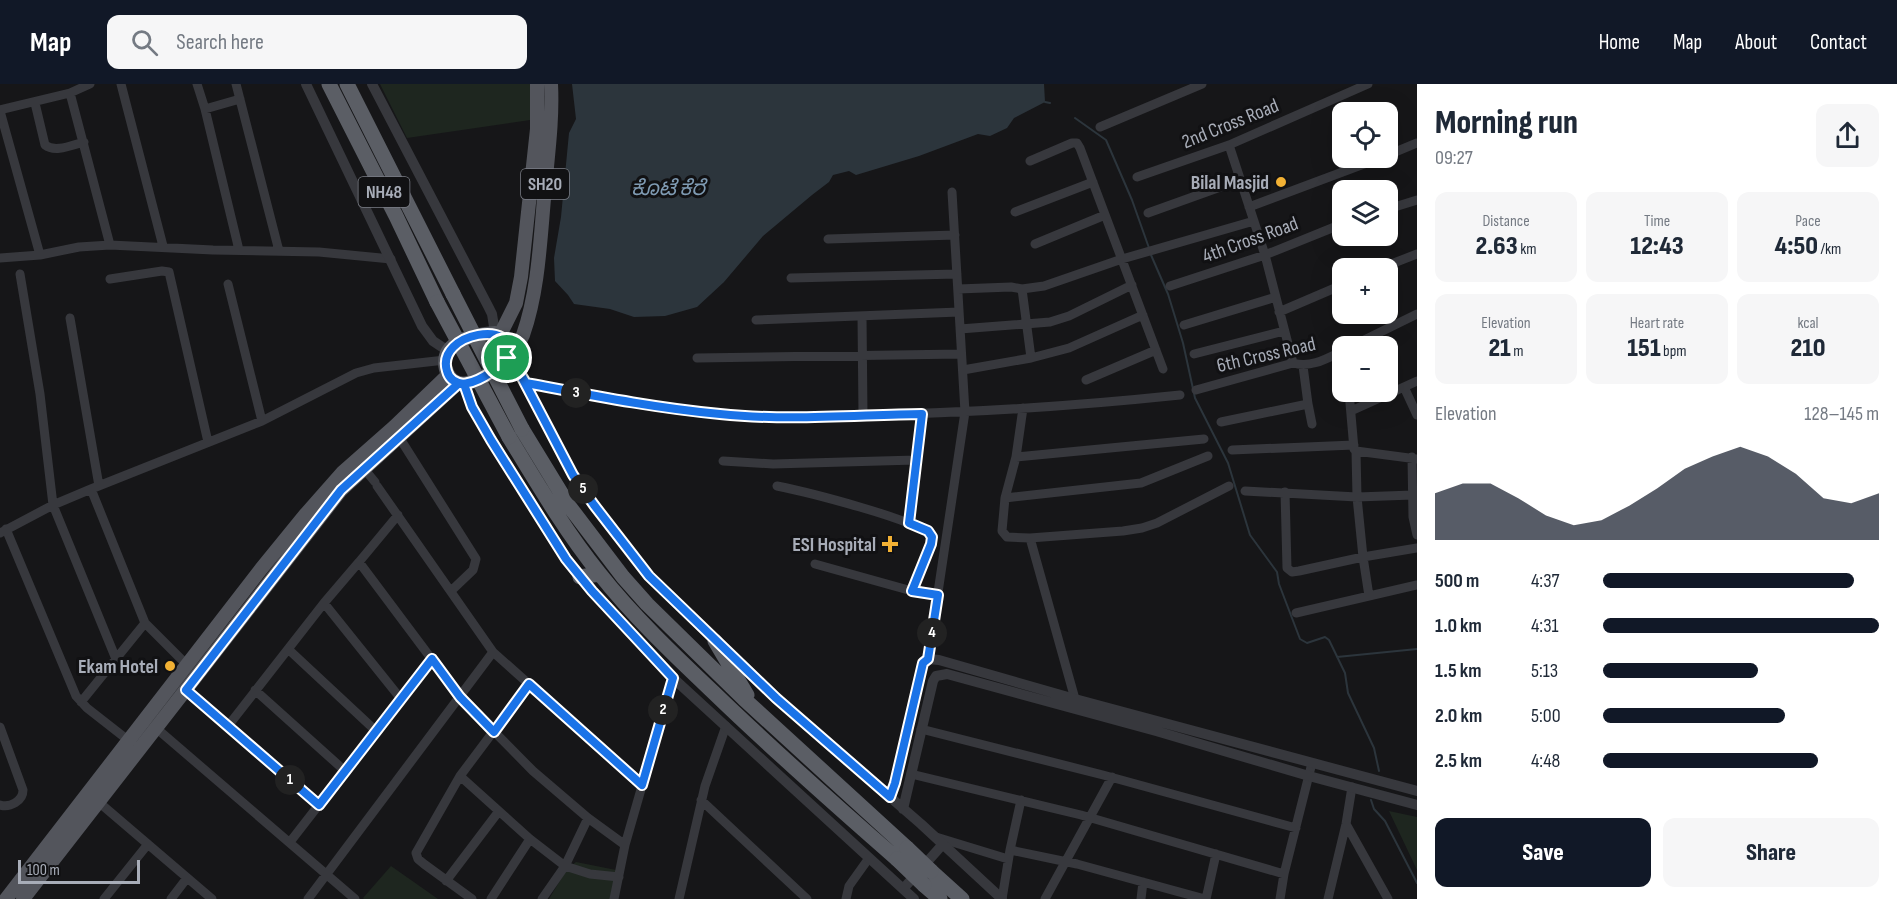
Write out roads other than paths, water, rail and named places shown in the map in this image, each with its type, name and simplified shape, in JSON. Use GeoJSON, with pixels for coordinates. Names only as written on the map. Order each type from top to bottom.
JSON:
{"type":"FeatureCollection","features":[{"type":"Feature","properties":{"kind":"highway","name":"NH48"},"geometry":{"type":"LineString","coordinates":[[329,84],[437,302],[515,433],[622,577],[678,636],[759,712],[902,854],[928,878],[962,899]]}},
{"type":"Feature","properties":{"kind":"highway","name":"NH48"},"geometry":{"type":"LineString","coordinates":[[347,84],[453,294],[515,433],[552,507],[599,574],[671,652],[745,723],[902,854]]}},
{"type":"Feature","properties":{"kind":"highway"},"geometry":{"type":"LineString","coordinates":[[580,577],[599,574]]}},
{"type":"Feature","properties":{"kind":"highway"},"geometry":{"type":"LineString","coordinates":[[715,641],[759,712]]}},
{"type":"Feature","properties":{"kind":"highway","name":"NH48"},"geometry":{"type":"LineString","coordinates":[[928,878],[940,899]]}},
{"type":"Feature","properties":{"kind":"main road","name":"SH20"},"geometry":{"type":"LineString","coordinates":[[498,334],[516,303],[521,277],[537,129],[537,84]]}},
{"type":"Feature","properties":{"kind":"main road","name":"SH20"},"geometry":{"type":"LineString","coordinates":[[508,355],[522,337],[535,283],[550,125],[551,84]]}},
{"type":"Feature","properties":{"kind":"main road"},"geometry":{"type":"LineString","coordinates":[[6,899],[93,797],[140,749],[186,690],[205,653],[310,519],[341,490],[360,464],[394,427],[456,381],[476,380],[488,374],[508,355],[507,343],[498,334],[481,334],[454,346],[447,355],[456,381]]}},
{"type":"Feature","properties":{"kind":"main road"},"geometry":{"type":"LineString","coordinates":[[360,464],[399,437],[456,381]]}},
{"type":"Feature","properties":{"kind":"main road"},"geometry":{"type":"LineString","coordinates":[[23,899],[93,797],[128,741],[187,665],[205,653]]}},
{"type":"Feature","properties":{"kind":"street"},"geometry":{"type":"LineString","coordinates":[[40,255],[0,111],[70,93],[90,84]]}},
{"type":"Feature","properties":{"kind":"street"},"geometry":{"type":"LineString","coordinates":[[121,84],[163,246]]}},
{"type":"Feature","properties":{"kind":"street"},"geometry":{"type":"LineString","coordinates":[[197,84],[239,250]]}},
{"type":"Feature","properties":{"kind":"street"},"geometry":{"type":"LineString","coordinates":[[236,84],[279,251]]}},
{"type":"Feature","properties":{"kind":"street"},"geometry":{"type":"LineString","coordinates":[[306,84],[428,335],[447,355]]}},
{"type":"Feature","properties":{"kind":"street"},"geometry":{"type":"LineString","coordinates":[[372,84],[492,314],[498,334]]}},
{"type":"Feature","properties":{"kind":"street"},"geometry":{"type":"LineString","coordinates":[[1100,127],[1202,84]]}},
{"type":"Feature","properties":{"kind":"street","name":"2nd Cross Road"},"geometry":{"type":"LineString","coordinates":[[1137,177],[1229,145],[1368,84]]}},
{"type":"Feature","properties":{"kind":"street"},"geometry":{"type":"LineString","coordinates":[[70,93],[110,245]]}},
{"type":"Feature","properties":{"kind":"street"},"geometry":{"type":"LineString","coordinates":[[205,109],[240,99]]}},
{"type":"Feature","properties":{"kind":"street"},"geometry":{"type":"LineString","coordinates":[[35,103],[45,145],[55,149],[84,142]]}},
{"type":"Feature","properties":{"kind":"street"},"geometry":{"type":"LineString","coordinates":[[1030,161],[1077,143],[1163,369]]}},
{"type":"Feature","properties":{"kind":"street"},"geometry":{"type":"LineString","coordinates":[[1398,151],[1417,143]]}},
{"type":"Feature","properties":{"kind":"street"},"geometry":{"type":"LineString","coordinates":[[1229,145],[1265,255],[1284,331],[1298,364],[1312,424]]}},
{"type":"Feature","properties":{"kind":"street"},"geometry":{"type":"LineString","coordinates":[[1249,207],[1353,168]]}},
{"type":"Feature","properties":{"kind":"street"},"geometry":{"type":"LineString","coordinates":[[1148,213],[1240,180]]}},
{"type":"Feature","properties":{"kind":"street"},"geometry":{"type":"LineString","coordinates":[[1016,212],[1093,182]]}},
{"type":"Feature","properties":{"kind":"street"},"geometry":{"type":"LineString","coordinates":[[890,797],[923,663],[928,659],[965,412],[952,192]]}},
{"type":"Feature","properties":{"kind":"street"},"geometry":{"type":"LineString","coordinates":[[1398,206],[1417,201]]}},
{"type":"Feature","properties":{"kind":"street"},"geometry":{"type":"LineString","coordinates":[[1035,244],[1105,215]]}},
{"type":"Feature","properties":{"kind":"street"},"geometry":{"type":"LineString","coordinates":[[958,289],[1011,287],[1022,289],[1044,286],[1151,250],[1254,221]]}},
{"type":"Feature","properties":{"kind":"street","name":"4th Cross Road"},"geometry":{"type":"LineString","coordinates":[[1170,286],[1265,255],[1332,228]]}},
{"type":"Feature","properties":{"kind":"street"},"geometry":{"type":"LineString","coordinates":[[828,239],[955,235]]}},
{"type":"Feature","properties":{"kind":"street"},"geometry":{"type":"LineString","coordinates":[[0,258],[110,245],[319,252],[392,259]]}},
{"type":"Feature","properties":{"kind":"street"},"geometry":{"type":"LineString","coordinates":[[1398,262],[1417,254]]}},
{"type":"Feature","properties":{"kind":"street"},"geometry":{"type":"LineString","coordinates":[[110,279],[162,271],[169,272],[207,442]]}},
{"type":"Feature","properties":{"kind":"street"},"geometry":{"type":"LineString","coordinates":[[20,274],[40,394],[53,506],[116,659]]}},
{"type":"Feature","properties":{"kind":"street"},"geometry":{"type":"LineString","coordinates":[[790,278],[957,274]]}},
{"type":"Feature","properties":{"kind":"street"},"geometry":{"type":"LineString","coordinates":[[228,284],[262,421]]}},
{"type":"Feature","properties":{"kind":"street"},"geometry":{"type":"LineString","coordinates":[[960,329],[1050,322],[1070,316],[1132,285]]}},
{"type":"Feature","properties":{"kind":"street"},"geometry":{"type":"LineString","coordinates":[[1022,289],[1031,358]]}},
{"type":"Feature","properties":{"kind":"street"},"geometry":{"type":"LineString","coordinates":[[1279,312],[1332,289]]}},
{"type":"Feature","properties":{"kind":"street"},"geometry":{"type":"LineString","coordinates":[[1185,326],[1276,297]]}},
{"type":"Feature","properties":{"kind":"street"},"geometry":{"type":"LineString","coordinates":[[756,320],[959,312]]}},
{"type":"Feature","properties":{"kind":"street"},"geometry":{"type":"LineString","coordinates":[[1372,336],[1417,314]]}},
{"type":"Feature","properties":{"kind":"street"},"geometry":{"type":"LineString","coordinates":[[963,370],[1031,358],[1076,346],[1143,315]]}},
{"type":"Feature","properties":{"kind":"street"},"geometry":{"type":"LineString","coordinates":[[862,316],[864,415]]}},
{"type":"Feature","properties":{"kind":"street"},"geometry":{"type":"LineString","coordinates":[[69,318],[95,488],[145,623],[187,665]]}},
{"type":"Feature","properties":{"kind":"street"},"geometry":{"type":"LineString","coordinates":[[1194,354],[1284,331]]}},
{"type":"Feature","properties":{"kind":"street"},"geometry":{"type":"LineString","coordinates":[[1086,380],[1156,350]]}},
{"type":"Feature","properties":{"kind":"street"},"geometry":{"type":"LineString","coordinates":[[697,358],[962,354]]}},
{"type":"Feature","properties":{"kind":"street"},"geometry":{"type":"LineString","coordinates":[[140,749],[81,702],[72,689],[3,531],[95,488],[262,421],[356,373],[447,355]]}},
{"type":"Feature","properties":{"kind":"street"},"geometry":{"type":"LineString","coordinates":[[508,355],[526,383],[573,475],[649,576],[776,698],[1002,899]]}},
{"type":"Feature","properties":{"kind":"street","name":"6th Cross Road"},"geometry":{"type":"LineString","coordinates":[[1196,390],[1298,364],[1323,361],[1332,356]]}},
{"type":"Feature","properties":{"kind":"street"},"geometry":{"type":"LineString","coordinates":[[456,381],[566,559],[580,577],[673,678],[914,899]]}},
{"type":"Feature","properties":{"kind":"street"},"geometry":{"type":"LineString","coordinates":[[1351,411],[1417,381]]}},
{"type":"Feature","properties":{"kind":"street"},"geometry":{"type":"LineString","coordinates":[[526,383],[642,404],[721,415],[767,417],[965,412],[1180,395]]}},
{"type":"Feature","properties":{"kind":"street"},"geometry":{"type":"LineString","coordinates":[[1404,387],[1417,415]]}},
{"type":"Feature","properties":{"kind":"street"},"geometry":{"type":"LineString","coordinates":[[1350,402],[1363,557],[1369,596]]}},
{"type":"Feature","properties":{"kind":"street"},"geometry":{"type":"LineString","coordinates":[[1221,422],[1308,404]]}},
{"type":"Feature","properties":{"kind":"street"},"geometry":{"type":"LineString","coordinates":[[1023,408],[1016,457],[1005,498],[1002,531],[1007,537],[1030,538],[1142,528],[1157,523],[1229,486]]}},
{"type":"Feature","properties":{"kind":"street"},"geometry":{"type":"LineString","coordinates":[[909,523],[922,414]]}},
{"type":"Feature","properties":{"kind":"street"},"geometry":{"type":"LineString","coordinates":[[399,437],[476,559],[473,570],[451,591]]}},
{"type":"Feature","properties":{"kind":"street"},"geometry":{"type":"LineString","coordinates":[[1016,457],[1204,439]]}},
{"type":"Feature","properties":{"kind":"street"},"geometry":{"type":"LineString","coordinates":[[1232,450],[1355,448],[1414,458],[1413,517],[1417,535]]}},
{"type":"Feature","properties":{"kind":"street"},"geometry":{"type":"LineString","coordinates":[[1005,498],[1135,484],[1152,480],[1208,456]]}},
{"type":"Feature","properties":{"kind":"street"},"geometry":{"type":"LineString","coordinates":[[723,461],[773,464],[916,460]]}},
{"type":"Feature","properties":{"kind":"street"},"geometry":{"type":"LineString","coordinates":[[360,464],[494,652],[642,785]]}},
{"type":"Feature","properties":{"kind":"street"},"geometry":{"type":"LineString","coordinates":[[777,486],[805,491],[928,531],[932,537],[931,544],[912,591]]}},
{"type":"Feature","properties":{"kind":"street"},"geometry":{"type":"LineString","coordinates":[[1245,491],[1358,497],[1413,495]]}},
{"type":"Feature","properties":{"kind":"street"},"geometry":{"type":"LineString","coordinates":[[1285,492],[1287,568],[1292,572],[1417,548]]}},
{"type":"Feature","properties":{"kind":"street"},"geometry":{"type":"LineString","coordinates":[[228,726],[324,603],[398,515]]}},
{"type":"Feature","properties":{"kind":"street"},"geometry":{"type":"LineString","coordinates":[[1030,538],[1075,699]]}},
{"type":"Feature","properties":{"kind":"street"},"geometry":{"type":"LineString","coordinates":[[359,562],[460,697],[533,771],[588,818],[626,845]]}},
{"type":"Feature","properties":{"kind":"street"},"geometry":{"type":"LineString","coordinates":[[815,564],[912,591],[938,595]]}},
{"type":"Feature","properties":{"kind":"street"},"geometry":{"type":"LineString","coordinates":[[1296,613],[1417,585]]}},
{"type":"Feature","properties":{"kind":"street"},"geometry":{"type":"LineString","coordinates":[[324,603],[401,699]]}},
{"type":"Feature","properties":{"kind":"street"},"geometry":{"type":"LineString","coordinates":[[81,702],[145,623]]}},
{"type":"Feature","properties":{"kind":"street"},"geometry":{"type":"LineString","coordinates":[[288,649],[376,731]]}},
{"type":"Feature","properties":{"kind":"street"},"geometry":{"type":"LineString","coordinates":[[308,899],[494,652]]}},
{"type":"Feature","properties":{"kind":"street"},"geometry":{"type":"LineString","coordinates":[[290,842],[432,659]]}},
{"type":"Feature","properties":{"kind":"street"},"geometry":{"type":"LineString","coordinates":[[928,659],[939,660],[1417,791]]}},
{"type":"Feature","properties":{"kind":"street"},"geometry":{"type":"LineString","coordinates":[[903,809],[933,681],[936,676],[947,674],[1156,731],[1309,777],[1417,805]]}},
{"type":"Feature","properties":{"kind":"street"},"geometry":{"type":"LineString","coordinates":[[614,899],[642,785],[673,678]]}},
{"type":"Feature","properties":{"kind":"street"},"geometry":{"type":"LineString","coordinates":[[472,899],[418,859],[416,853],[460,776],[529,684]]}},
{"type":"Feature","properties":{"kind":"street"},"geometry":{"type":"LineString","coordinates":[[186,690],[319,805]]}},
{"type":"Feature","properties":{"kind":"street"},"geometry":{"type":"LineString","coordinates":[[255,690],[345,771]]}},
{"type":"Feature","properties":{"kind":"street"},"geometry":{"type":"LineString","coordinates":[[679,899],[705,786],[726,726]]}},
{"type":"Feature","properties":{"kind":"street"},"geometry":{"type":"LineString","coordinates":[[0,727],[4,752],[23,790],[20,800],[10,805],[0,805]]}},
{"type":"Feature","properties":{"kind":"street"},"geometry":{"type":"LineString","coordinates":[[156,728],[355,899]]}},
{"type":"Feature","properties":{"kind":"street"},"geometry":{"type":"LineString","coordinates":[[921,729],[1112,777],[1296,828]]}},
{"type":"Feature","properties":{"kind":"street"},"geometry":{"type":"LineString","coordinates":[[1280,899],[1284,874],[1312,763]]}},
{"type":"Feature","properties":{"kind":"street"},"geometry":{"type":"LineString","coordinates":[[911,774],[1091,818],[1284,874]]}},
{"type":"Feature","properties":{"kind":"street"},"geometry":{"type":"LineString","coordinates":[[460,776],[530,839],[565,866],[590,874],[619,877]]}},
{"type":"Feature","properties":{"kind":"street"},"geometry":{"type":"LineString","coordinates":[[1045,899],[1112,777]]}},
{"type":"Feature","properties":{"kind":"street"},"geometry":{"type":"LineString","coordinates":[[1372,793],[1376,780]]}},
{"type":"Feature","properties":{"kind":"street"},"geometry":{"type":"LineString","coordinates":[[1328,899],[1352,788]]}},
{"type":"Feature","properties":{"kind":"street"},"geometry":{"type":"LineString","coordinates":[[93,797],[212,899]]}},
{"type":"Feature","properties":{"kind":"street"},"geometry":{"type":"LineString","coordinates":[[702,800],[807,899]]}},
{"type":"Feature","properties":{"kind":"street"},"geometry":{"type":"LineString","coordinates":[[1002,899],[1021,800]]}},
{"type":"Feature","properties":{"kind":"street"},"geometry":{"type":"LineString","coordinates":[[446,880],[499,811]]}},
{"type":"Feature","properties":{"kind":"street"},"geometry":{"type":"LineString","coordinates":[[542,899],[565,866],[588,818]]}},
{"type":"Feature","properties":{"kind":"street"},"geometry":{"type":"LineString","coordinates":[[1346,824],[1388,899]]}},
{"type":"Feature","properties":{"kind":"street"},"geometry":{"type":"LineString","coordinates":[[492,899],[530,839]]}},
{"type":"Feature","properties":{"kind":"street"},"geometry":{"type":"LineString","coordinates":[[903,889],[939,841]]}},
{"type":"Feature","properties":{"kind":"street"},"geometry":{"type":"LineString","coordinates":[[939,841],[1009,855],[1066,862],[1143,882],[1172,895],[1206,899],[1216,854]]}},
{"type":"Feature","properties":{"kind":"street"},"geometry":{"type":"LineString","coordinates":[[104,899],[148,844]]}},
{"type":"Feature","properties":{"kind":"street"},"geometry":{"type":"LineString","coordinates":[[846,899],[849,886],[869,858]]}},
{"type":"Feature","properties":{"kind":"street"},"geometry":{"type":"LineString","coordinates":[[171,899],[187,878]]}},
{"type":"Feature","properties":{"kind":"street"},"geometry":{"type":"LineString","coordinates":[[1141,899],[1143,882]]}},
{"type":"Feature","properties":{"kind":"water","name":"ಕೊಟೆ ಕೆರೆ"},"geometry":{"type":"Polygon","coordinates":[[[572,84],[1044,84],[1045,102],[1014,118],[1007,128],[990,136],[978,134],[919,156],[856,175],[849,171],[833,175],[829,182],[763,236],[724,282],[697,307],[665,316],[634,317],[610,309],[574,304],[555,281],[554,258],[561,217],[569,133],[576,119],[572,84]]]}},
{"type":"Feature","properties":{"kind":"waterway"},"geometry":{"type":"LineString","coordinates":[[1045,102],[1050,103]]}},
{"type":"Feature","properties":{"kind":"waterway"},"geometry":{"type":"LineString","coordinates":[[1075,118],[1106,140],[1132,200],[1149,248]]}},
{"type":"Feature","properties":{"kind":"waterway"},"geometry":{"type":"LineString","coordinates":[[1151,255],[1168,294],[1183,343],[1195,398],[1228,463],[1250,535],[1277,572],[1279,584],[1300,639],[1307,643],[1325,637],[1329,640],[1345,673],[1348,693],[1374,748],[1379,771]]}},
{"type":"Feature","properties":{"kind":"waterway"},"geometry":{"type":"LineString","coordinates":[[1337,657],[1417,649]]}},
{"type":"Feature","properties":{"kind":"waterway"},"geometry":{"type":"LineString","coordinates":[[1371,800],[1374,809],[1385,821],[1417,883]]}},
{"type":"Feature","properties":{"kind":"place","name":"Bilal Masjid"},"geometry":{"type":"Point","coordinates":[1281,182]}},
{"type":"Feature","properties":{"kind":"place","name":"ESI Hospital"},"geometry":{"type":"Point","coordinates":[890,544]}},
{"type":"Feature","properties":{"kind":"place","name":"Ekam Hotel"},"geometry":{"type":"Point","coordinates":[170,666]}}]}
